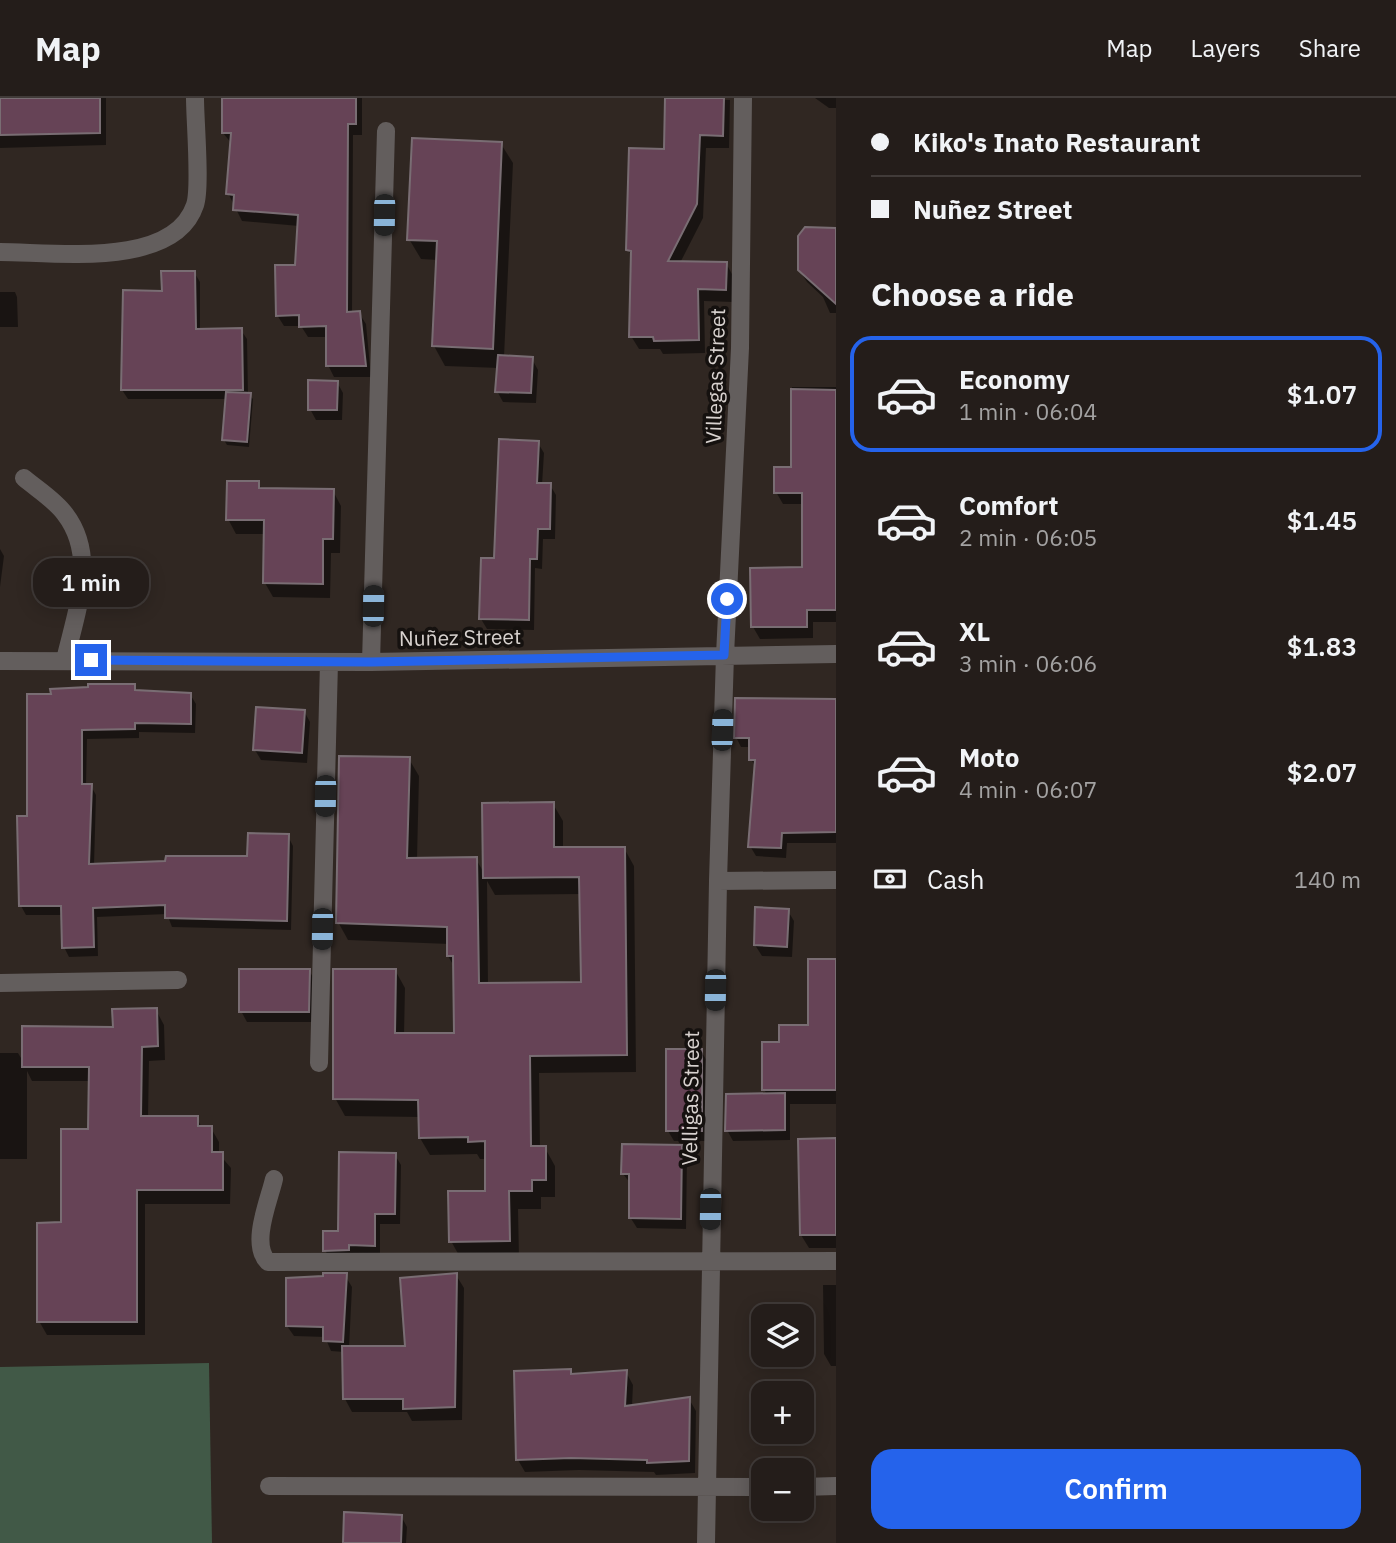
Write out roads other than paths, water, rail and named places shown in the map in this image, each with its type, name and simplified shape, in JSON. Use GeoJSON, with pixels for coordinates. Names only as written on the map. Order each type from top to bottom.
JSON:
{"type":"FeatureCollection","features":[{"type":"Feature","properties":{"kind":"street"},"geometry":{"type":"LineString","coordinates":[[0,252],[133,251],[177,233],[186,224],[196,202],[195,98]]}},
{"type":"Feature","properties":{"kind":"street","name":"Villegas Street"},"geometry":{"type":"LineString","coordinates":[[724,655],[740,348],[743,98]]}},
{"type":"Feature","properties":{"kind":"street"},"geometry":{"type":"LineString","coordinates":[[371,662],[386,131]]}},
{"type":"Feature","properties":{"kind":"street"},"geometry":{"type":"LineString","coordinates":[[24,478],[64,512],[82,547],[80,596],[65,660]]}},
{"type":"Feature","properties":{"kind":"street","name":"Nuñez Street"},"geometry":{"type":"LineString","coordinates":[[0,661],[371,662],[836,654]]}},
{"type":"Feature","properties":{"kind":"street","name":"Velligas Street"},"geometry":{"type":"LineString","coordinates":[[706,1543],[709,1263],[724,655]]}},
{"type":"Feature","properties":{"kind":"street"},"geometry":{"type":"LineString","coordinates":[[319,1063],[329,662]]}},
{"type":"Feature","properties":{"kind":"street"},"geometry":{"type":"LineString","coordinates":[[718,881],[836,880]]}},
{"type":"Feature","properties":{"kind":"street"},"geometry":{"type":"LineString","coordinates":[[0,983],[178,980]]}},
{"type":"Feature","properties":{"kind":"street"},"geometry":{"type":"LineString","coordinates":[[274,1179],[259,1243],[261,1255],[268,1262],[836,1261]]}},
{"type":"Feature","properties":{"kind":"street"},"geometry":{"type":"LineString","coordinates":[[269,1486],[751,1487]]}},
{"type":"Feature","properties":{"kind":"street"},"geometry":{"type":"LineString","coordinates":[[814,1487],[836,1486]]}}]}
